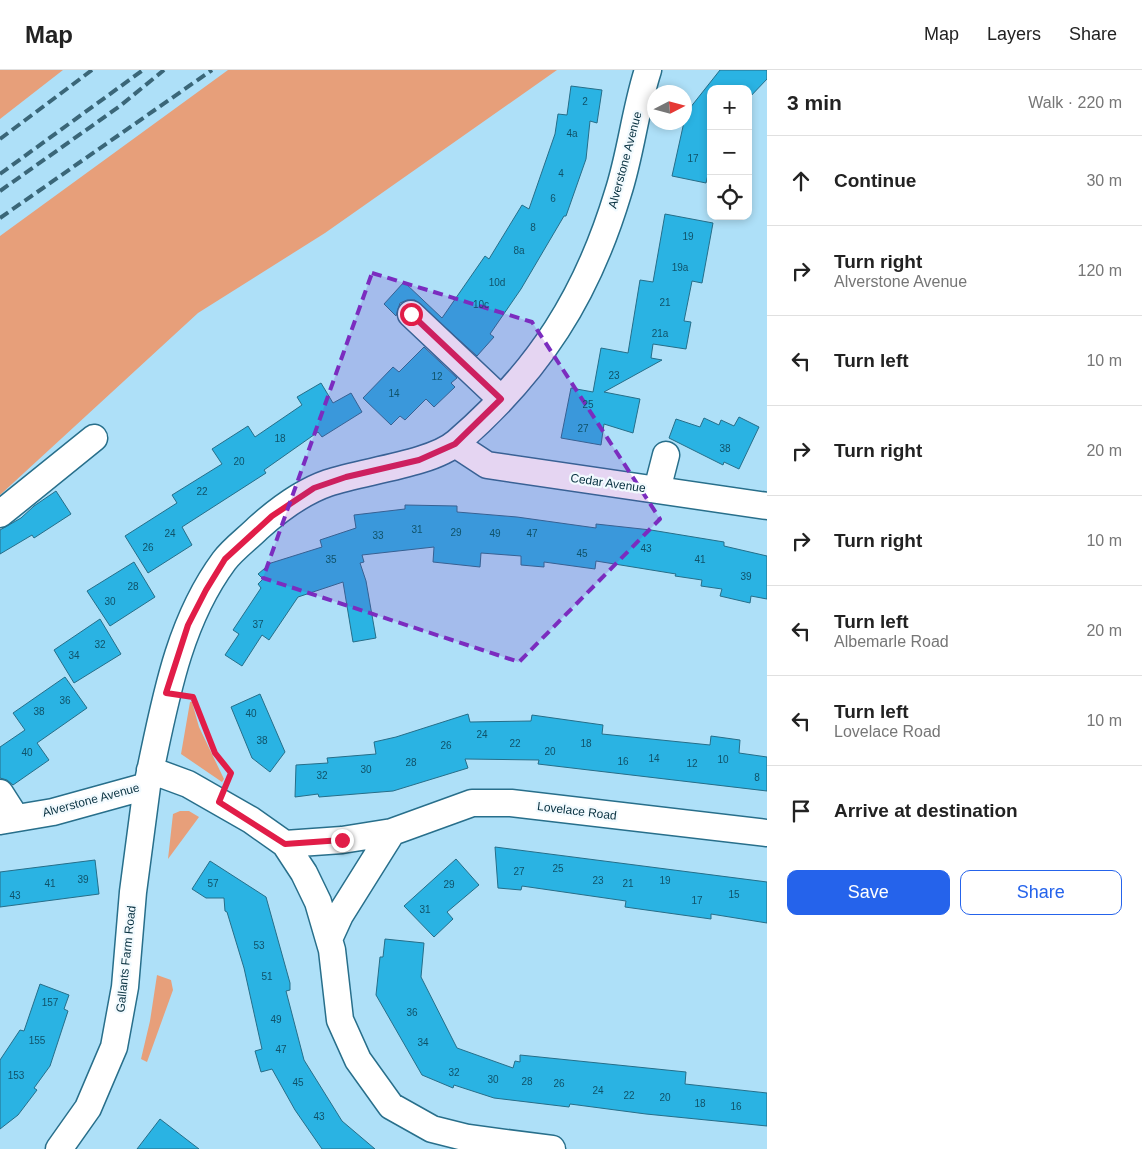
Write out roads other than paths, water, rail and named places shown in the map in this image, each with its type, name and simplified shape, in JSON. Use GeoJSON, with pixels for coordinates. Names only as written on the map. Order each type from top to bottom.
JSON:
{"type":"FeatureCollection","features":[{"type":"Feature","properties":{"kind":"street","name":"Alverstone Avenue"},"geometry":{"type":"LineString","coordinates":[[8,820],[53,812],[148,778],[166,693],[188,625],[225,559],[272,516],[314,488],[346,477],[419,460],[455,444],[501,399],[543,353],[566,318],[596,258],[619,192],[648,70]]}},
{"type":"Feature","properties":{"kind":"street"},"geometry":{"type":"LineString","coordinates":[[411,314],[501,399]]}},
{"type":"Feature","properties":{"kind":"street"},"geometry":{"type":"LineString","coordinates":[[0,514],[94,438]]}},
{"type":"Feature","properties":{"kind":"street","name":"Cedar Avenue"},"geometry":{"type":"LineString","coordinates":[[455,444],[486,465],[767,506]]}},
{"type":"Feature","properties":{"kind":"street"},"geometry":{"type":"LineString","coordinates":[[657,490],[666,455]]}},
{"type":"Feature","properties":{"kind":"street"},"geometry":{"type":"LineString","coordinates":[[148,778],[188,784],[285,844],[304,873],[318,902],[332,950],[340,1020],[358,1060],[392,1106],[432,1129],[468,1138],[552,1149]]}},
{"type":"Feature","properties":{"kind":"street","name":"Gallants Farm Road"},"geometry":{"type":"LineString","coordinates":[[59,1149],[88,1108],[114,1046],[125,987],[133,892],[148,778]]}},
{"type":"Feature","properties":{"kind":"street"},"geometry":{"type":"LineString","coordinates":[[0,793],[8,820]]}},
{"type":"Feature","properties":{"kind":"street","name":"Lovelace Road"},"geometry":{"type":"LineString","coordinates":[[285,844],[342,840],[392,832],[472,803],[511,803],[767,833]]}},
{"type":"Feature","properties":{"kind":"street"},"geometry":{"type":"LineString","coordinates":[[329,939],[340,915],[392,832]]}},
{"type":"Feature","properties":{"kind":"railway"},"geometry":{"type":"LineString","coordinates":[[0,139],[92,70]]}},
{"type":"Feature","properties":{"kind":"railway"},"geometry":{"type":"LineString","coordinates":[[0,174],[143,70]]}},
{"type":"Feature","properties":{"kind":"railway"},"geometry":{"type":"LineString","coordinates":[[0,191],[120,106],[164,70]]}},
{"type":"Feature","properties":{"kind":"railway"},"geometry":{"type":"LineString","coordinates":[[0,218],[212,70]]}}]}
